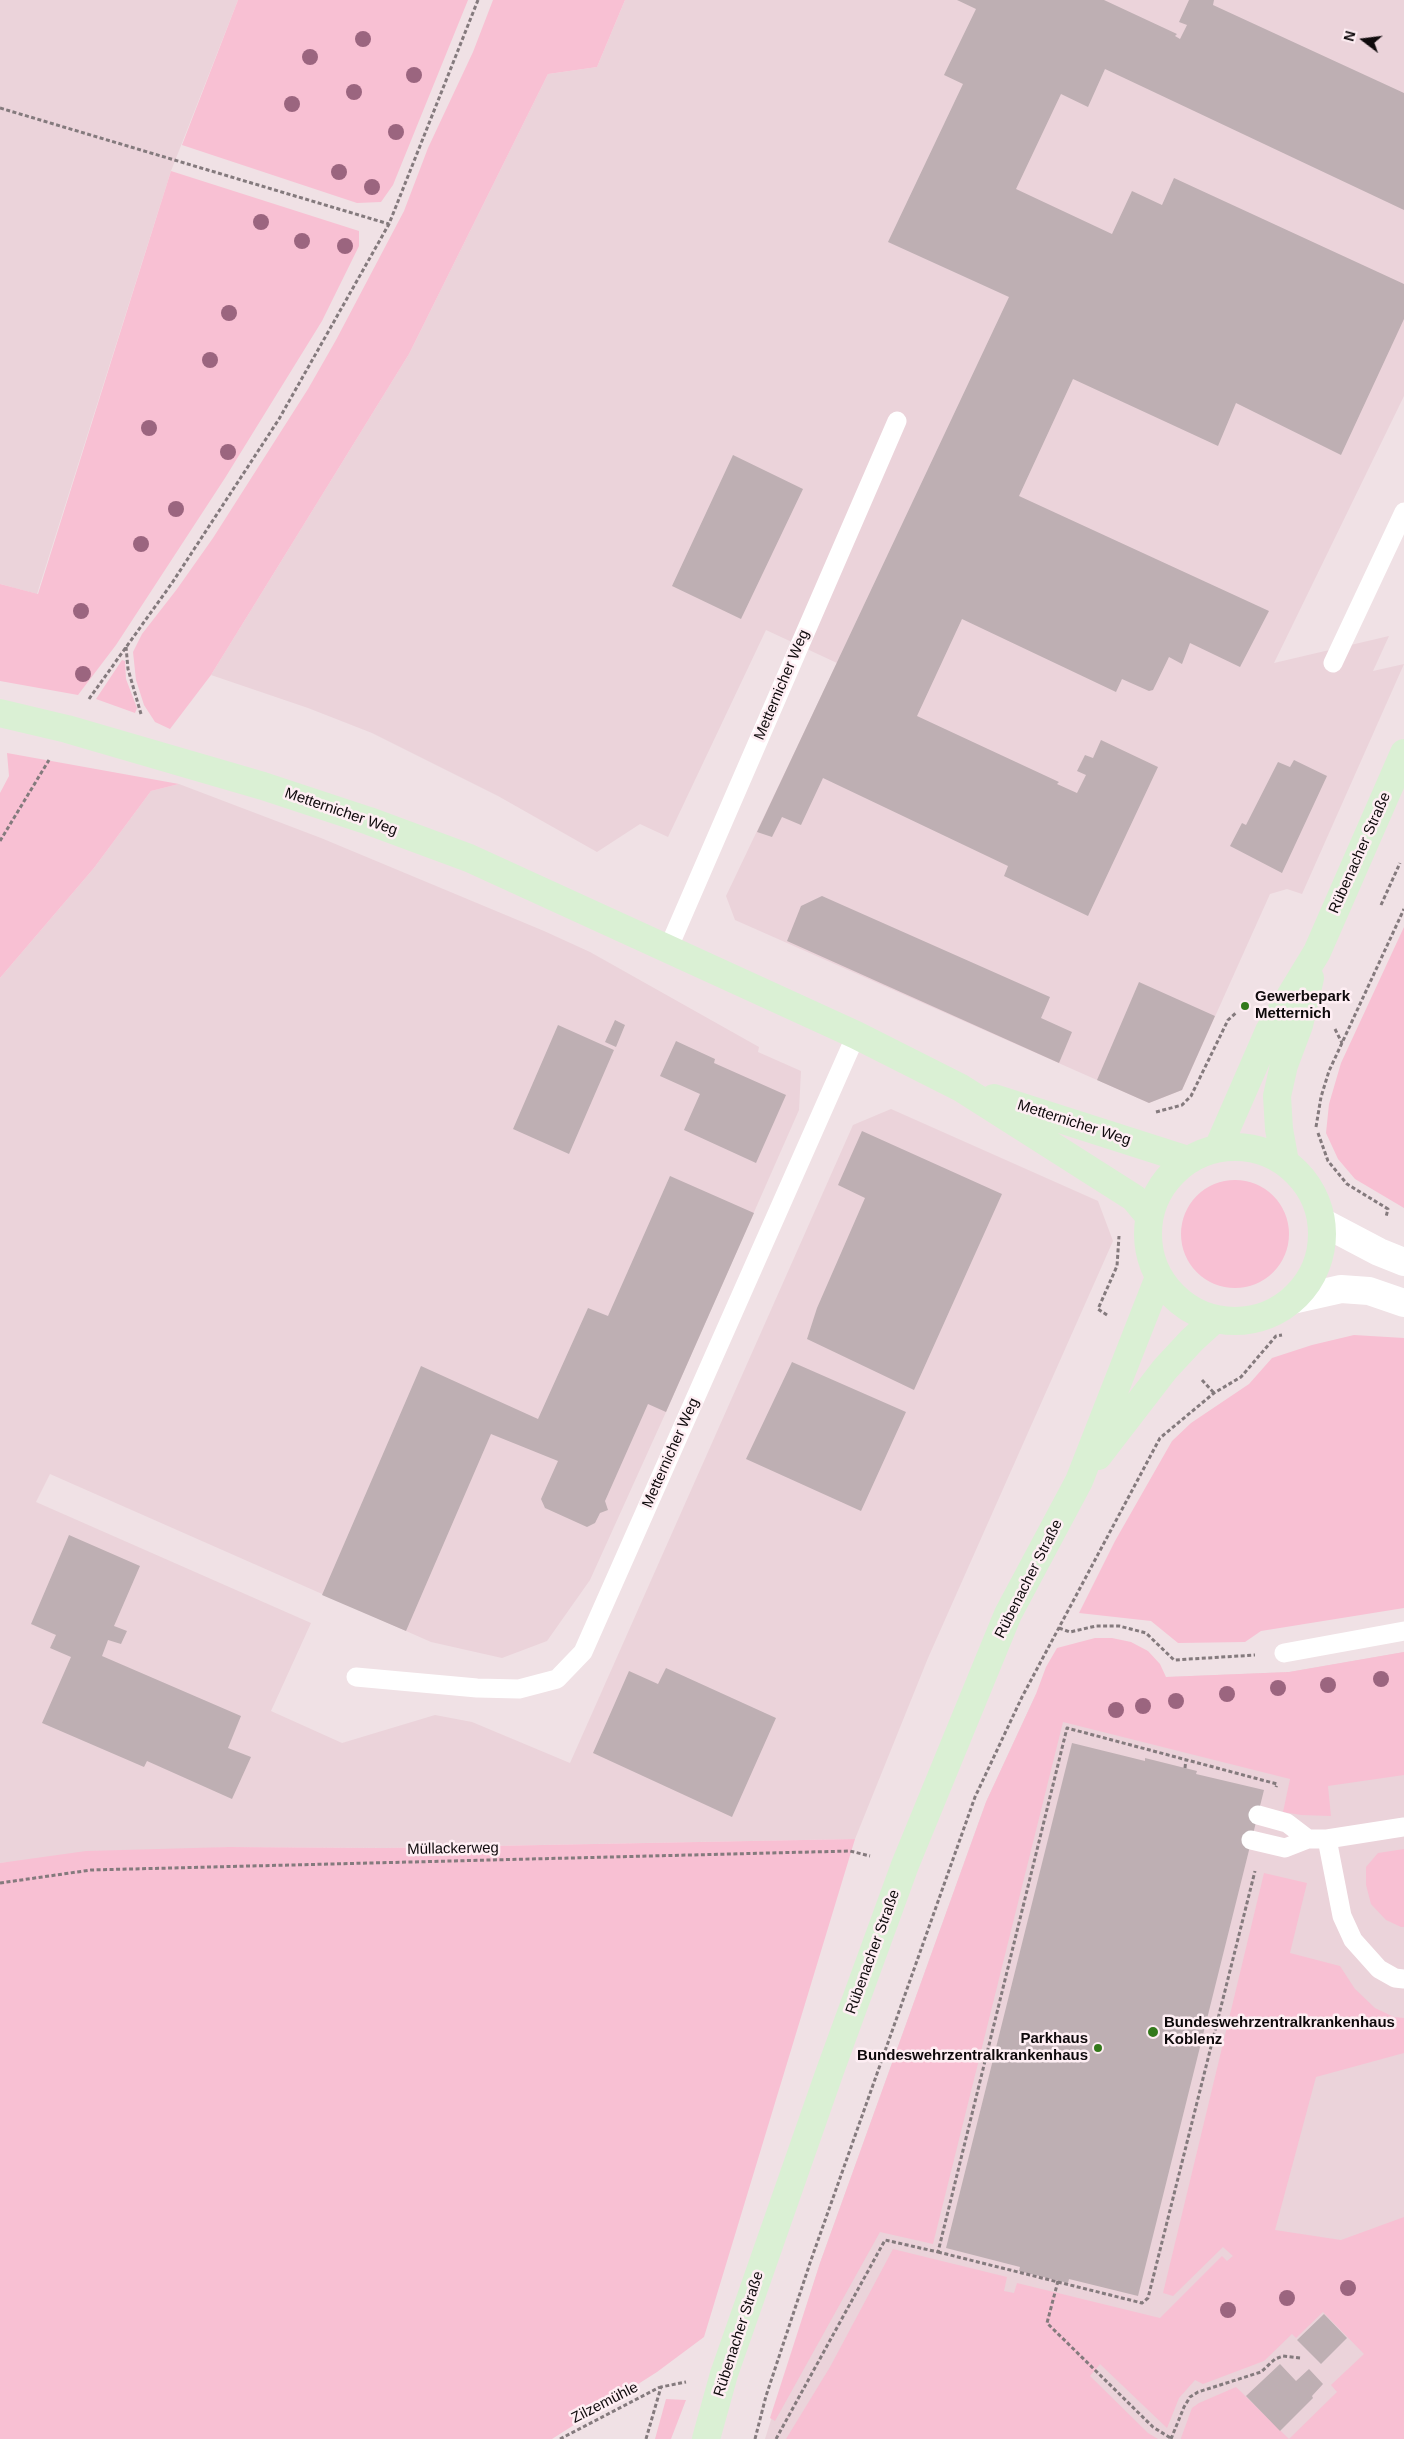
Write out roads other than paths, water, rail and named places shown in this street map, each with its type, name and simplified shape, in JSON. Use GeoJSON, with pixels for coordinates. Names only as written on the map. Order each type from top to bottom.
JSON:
{"type":"FeatureCollection","features":[{"type":"Feature","properties":{"kind":"main road","name":"Metternicher Weg"},"geometry":{"type":"LineString","coordinates":[[0,713],[67,729],[281,792],[369,821],[469,858],[856,1035],[961,1088],[1134,1198],[1149,1216]]}},
{"type":"Feature","properties":{"kind":"main road","name":"Rübenacher Straße"},"geometry":{"type":"LineString","coordinates":[[1218,1148],[1269,1031],[1316,952],[1404,753]]}},
{"type":"Feature","properties":{"kind":"main road","name":"Rübenacher Straße"},"geometry":{"type":"LineString","coordinates":[[1286,1162],[1279,1129],[1277,1096],[1284,1065],[1299,1024],[1316,952]]}},
{"type":"Feature","properties":{"kind":"main road","name":"Metternicher Weg"},"geometry":{"type":"LineString","coordinates":[[961,1088],[1188,1160]]}},
{"type":"Feature","properties":{"kind":"main road"},"geometry":{"type":"LineString","coordinates":[[1241,1147],[1265,1152],[1286,1162],[1303,1179],[1316,1199],[1322,1222],[1321,1251],[1311,1278],[1292,1300],[1270,1316],[1253,1321],[1215,1319],[1192,1309],[1174,1297],[1159,1277],[1151,1259],[1148,1238],[1149,1216],[1157,1194],[1171,1175],[1188,1160],[1218,1148],[1241,1147]]}},
{"type":"Feature","properties":{"kind":"main road","name":"Rübenacher Straße"},"geometry":{"type":"LineString","coordinates":[[706,2439],[724,2374],[830,2071],[905,1865],[1008,1614],[1079,1481],[1159,1277]]}},
{"type":"Feature","properties":{"kind":"main road","name":"Rübenacher Straße"},"geometry":{"type":"LineString","coordinates":[[1079,1481],[1165,1369],[1215,1319]]}},
{"type":"Feature","properties":{"kind":"street"},"geometry":{"type":"LineString","coordinates":[[1322,1222],[1378,1252],[1404,1262]]}},
{"type":"Feature","properties":{"kind":"street"},"geometry":{"type":"LineString","coordinates":[[1292,1300],[1341,1289],[1369,1291],[1404,1303]]}},
{"type":"Feature","properties":{"kind":"lane","name":"Metternicher Weg"},"geometry":{"type":"LineString","coordinates":[[668,949],[897,421]]}},
{"type":"Feature","properties":{"kind":"lane"},"geometry":{"type":"LineString","coordinates":[[1333,663],[1404,512]]}},
{"type":"Feature","properties":{"kind":"lane","name":"Metternicher Weg"},"geometry":{"type":"LineString","coordinates":[[356,1677],[477,1688],[519,1688],[557,1680],[583,1652],[856,1035]]}},
{"type":"Feature","properties":{"kind":"lane"},"geometry":{"type":"LineString","coordinates":[[1284,1653],[1404,1631]]}},
{"type":"Feature","properties":{"kind":"lane"},"geometry":{"type":"LineString","coordinates":[[1263,1816],[1287,1823],[1308,1839]]}},
{"type":"Feature","properties":{"kind":"lane"},"geometry":{"type":"LineString","coordinates":[[1256,1842],[1285,1848],[1308,1839],[1327,1839],[1404,1827]]}},
{"type":"Feature","properties":{"kind":"lane"},"geometry":{"type":"LineString","coordinates":[[1327,1839],[1342,1916],[1353,1940],[1379,1969],[1395,1978],[1404,1979]]}},
{"type":"Feature","properties":{"kind":"place","name":"Gewerbepark Metternich"},"geometry":{"type":"Point","coordinates":[1245,1006]}},
{"type":"Feature","properties":{"kind":"place","name":"Bundeswehrzentralkrankenhaus Koblenz"},"geometry":{"type":"Point","coordinates":[1153,2032]}},
{"type":"Feature","properties":{"kind":"place","name":"Parkhaus Bundeswehrzentralkrankenhaus"},"geometry":{"type":"Point","coordinates":[1098,2048]}}]}
